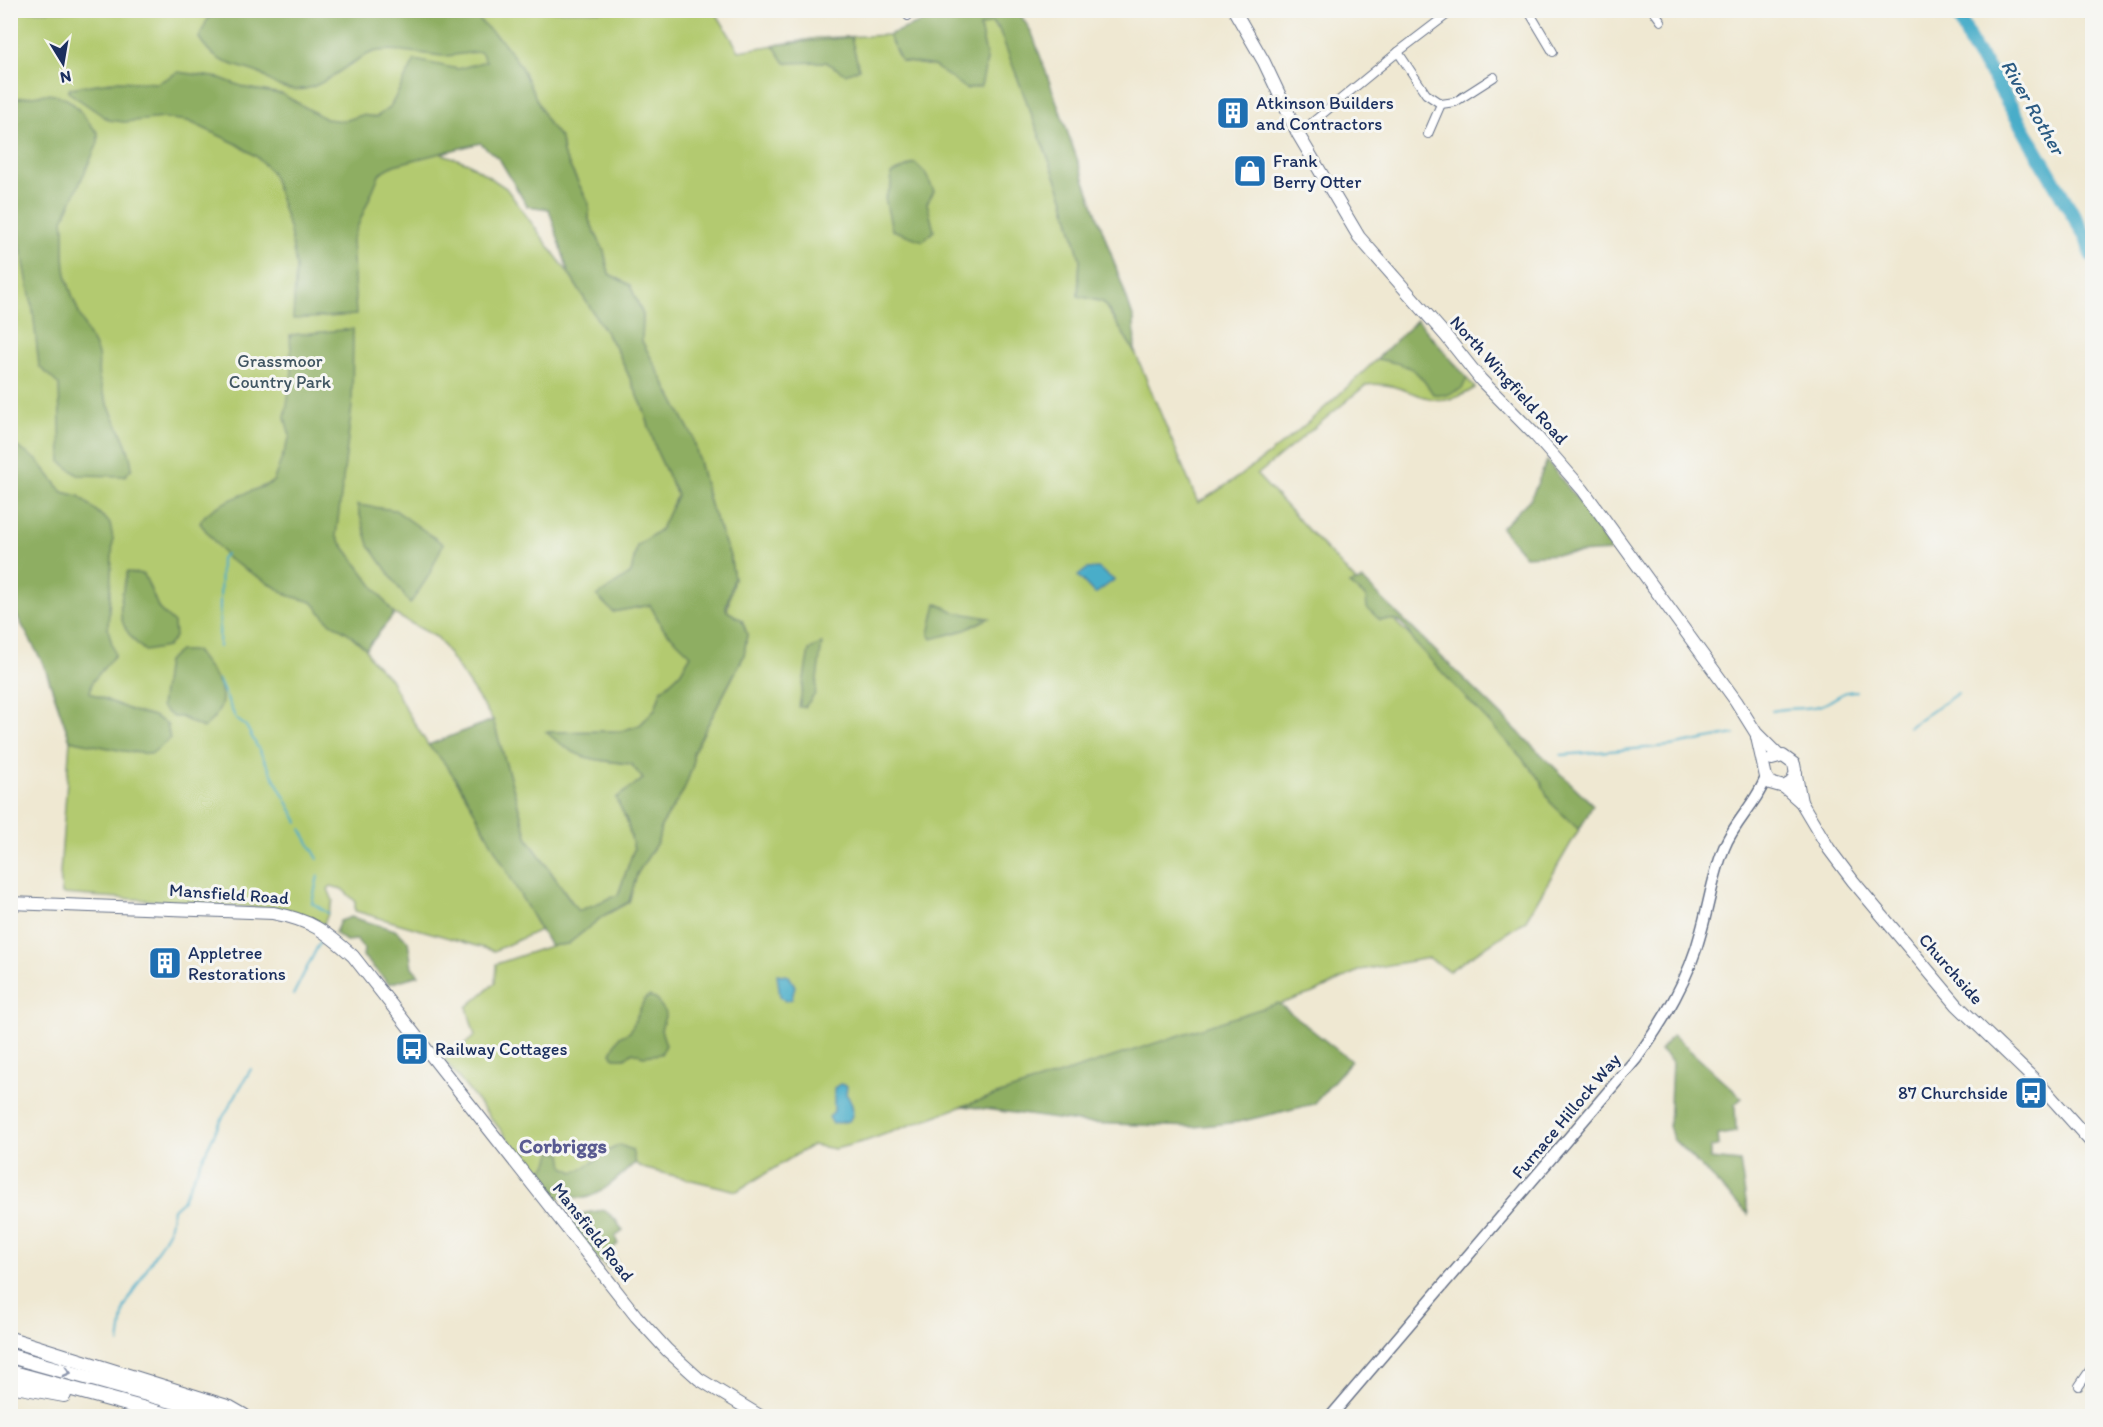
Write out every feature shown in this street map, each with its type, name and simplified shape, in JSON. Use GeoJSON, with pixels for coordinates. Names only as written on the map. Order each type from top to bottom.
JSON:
{"type":"FeatureCollection","features":[{"type":"Feature","properties":{"kind":"highway"},"geometry":{"type":"LineString","coordinates":[[10,1339],[230,1408],[244,1416]]}},
{"type":"Feature","properties":{"kind":"highway"},"geometry":{"type":"LineString","coordinates":[[10,1356],[230,1416]]}},
{"type":"Feature","properties":{"kind":"highway"},"geometry":{"type":"LineString","coordinates":[[10,1372],[169,1416]]}},
{"type":"Feature","properties":{"kind":"highway"},"geometry":{"type":"LineString","coordinates":[[10,1385],[169,1416]]}},
{"type":"Feature","properties":{"kind":"main road","name":"North Wingfield Road"},"geometry":{"type":"LineString","coordinates":[[1234,10],[1263,62],[1298,134],[1359,237],[1446,336],[1481,380],[1536,436],[1582,490],[1736,700],[1756,733],[1779,756]]}},
{"type":"Feature","properties":{"kind":"main road","name":"North Wingfield Road"},"geometry":{"type":"LineString","coordinates":[[1756,733],[1765,772]]}},
{"type":"Feature","properties":{"kind":"main road"},"geometry":{"type":"LineString","coordinates":[[1779,756],[1792,761],[1796,773],[1792,782],[1781,787],[1765,772],[1770,760],[1779,756]]}},
{"type":"Feature","properties":{"kind":"main road","name":"Churchside"},"geometry":{"type":"LineString","coordinates":[[1796,773],[1801,802],[1829,849],[1853,881],[1957,1005],[2040,1085],[2092,1143]]}},
{"type":"Feature","properties":{"kind":"main road","name":"Churchside"},"geometry":{"type":"LineString","coordinates":[[1781,787],[1801,802]]}},
{"type":"Feature","properties":{"kind":"main road","name":"Mansfield Road"},"geometry":{"type":"LineString","coordinates":[[10,903],[273,913],[296,918],[327,932],[353,956],[636,1316],[667,1350],[699,1379],[760,1416]]}},
{"type":"Feature","properties":{"kind":"street"},"geometry":{"type":"LineString","coordinates":[[1298,134],[1398,52],[1454,10]]}},
{"type":"Feature","properties":{"kind":"street"},"geometry":{"type":"LineString","coordinates":[[1528,10],[1553,52]]}},
{"type":"Feature","properties":{"kind":"street"},"geometry":{"type":"LineString","coordinates":[[1653,10],[1661,21]]}},
{"type":"Feature","properties":{"kind":"street"},"geometry":{"type":"LineString","coordinates":[[1398,52],[1426,94],[1441,104],[1455,102],[1494,77]]}},
{"type":"Feature","properties":{"kind":"street"},"geometry":{"type":"LineString","coordinates":[[1428,134],[1441,104]]}},
{"type":"Feature","properties":{"kind":"street","name":"Furnace Hillock Way"},"geometry":{"type":"LineString","coordinates":[[1331,1416],[1636,1059],[1657,1030],[1682,986],[1701,934],[1708,896],[1724,847],[1735,826],[1757,796],[1765,772]]}},
{"type":"Feature","properties":{"kind":"street"},"geometry":{"type":"LineString","coordinates":[[1757,796],[1781,787]]}},
{"type":"Feature","properties":{"kind":"street"},"geometry":{"type":"LineString","coordinates":[[2079,1386],[2092,1367]]}},
{"type":"Feature","properties":{"kind":"green space"},"geometry":{"type":"Polygon","coordinates":[[[953,10],[1018,11],[1032,33],[1134,320],[1135,352],[1103,302],[1078,296],[1080,259],[1063,197],[998,27],[991,22],[980,27],[987,60],[981,86],[966,89],[934,66],[901,61],[888,35],[953,10]]]}},
{"type":"Feature","properties":{"kind":"green space","name":"Grassmoor Country Park"},"geometry":{"type":"Polygon","coordinates":[[[10,11],[715,11],[739,51],[817,38],[888,35],[901,61],[934,66],[987,60],[980,27],[991,22],[1001,33],[1063,197],[1080,259],[1078,296],[1103,302],[1135,352],[1198,503],[1257,463],[1313,418],[1417,320],[1475,388],[1444,400],[1419,396],[1381,384],[1366,385],[1257,475],[1367,593],[1588,814],[1526,920],[1449,971],[1429,958],[1360,970],[1316,992],[963,1106],[866,1141],[835,1149],[812,1145],[737,1191],[646,1169],[616,1154],[551,1192],[444,1060],[475,1036],[467,1007],[495,983],[496,964],[550,946],[568,944],[603,916],[629,902],[637,874],[658,841],[661,826],[684,790],[693,765],[693,753],[744,656],[747,634],[742,620],[727,611],[734,578],[730,556],[710,505],[693,437],[642,341],[643,315],[630,285],[609,274],[604,251],[589,220],[589,204],[563,153],[561,139],[479,143],[440,153],[468,163],[506,188],[569,274],[618,352],[643,407],[657,452],[677,495],[661,529],[637,546],[631,573],[613,612],[650,605],[663,628],[692,655],[680,673],[661,691],[655,709],[640,725],[622,731],[547,732],[567,748],[585,757],[631,764],[643,779],[616,798],[627,821],[634,849],[618,895],[579,912],[528,839],[493,720],[438,638],[394,614],[366,649],[370,658],[390,679],[428,745],[444,760],[466,795],[540,930],[494,951],[355,911],[355,901],[342,889],[331,886],[328,889],[333,901],[324,924],[289,910],[62,894],[60,873],[70,740],[44,665],[11,601],[10,11]]]}},
{"type":"Feature","properties":{"kind":"green space"},"geometry":{"type":"Polygon","coordinates":[[[224,11],[475,11],[481,22],[504,43],[520,65],[548,123],[561,139],[563,153],[589,204],[589,220],[604,251],[609,274],[630,285],[643,315],[642,341],[693,437],[710,505],[730,556],[734,578],[726,607],[727,611],[742,620],[747,634],[744,655],[693,753],[693,765],[684,790],[661,826],[658,841],[637,874],[629,902],[603,916],[568,944],[550,946],[459,785],[428,745],[493,720],[528,839],[578,911],[618,895],[634,849],[627,821],[616,798],[643,779],[631,764],[576,754],[546,732],[621,731],[640,725],[655,709],[661,691],[680,673],[691,655],[663,628],[650,605],[613,612],[597,596],[631,573],[637,546],[661,529],[677,495],[657,452],[643,407],[618,352],[569,274],[549,209],[527,206],[500,160],[480,143],[394,165],[380,173],[352,240],[356,315],[293,319],[296,267],[290,231],[272,173],[257,157],[237,144],[188,121],[163,118],[124,122],[109,120],[68,92],[70,88],[118,81],[158,83],[178,72],[220,78],[246,88],[282,94],[326,119],[344,121],[362,115],[376,117],[390,107],[415,60],[458,69],[486,61],[481,52],[444,56],[378,51],[360,58],[317,85],[292,90],[276,85],[256,72],[223,61],[205,47],[199,38],[208,18],[224,11]]]}},
{"type":"Feature","properties":{"kind":"green space"},"geometry":{"type":"Polygon","coordinates":[[[851,37],[859,69],[845,74],[826,62],[785,63],[773,45],[851,37]]]}},
{"type":"Feature","properties":{"kind":"green space"},"geometry":{"type":"Polygon","coordinates":[[[46,94],[56,95],[71,102],[98,133],[98,143],[63,220],[64,260],[72,296],[97,352],[98,375],[106,401],[130,457],[132,468],[125,476],[78,475],[61,462],[59,385],[39,366],[33,311],[17,226],[10,101],[46,94]]]}},
{"type":"Feature","properties":{"kind":"green space"},"geometry":{"type":"Polygon","coordinates":[[[915,163],[925,173],[934,191],[927,203],[934,231],[923,241],[892,230],[885,198],[891,186],[891,174],[915,163]]]}},
{"type":"Feature","properties":{"kind":"green space"},"geometry":{"type":"Polygon","coordinates":[[[1417,320],[1467,378],[1462,389],[1446,395],[1433,394],[1421,377],[1410,368],[1377,359],[1417,320]]]}},
{"type":"Feature","properties":{"kind":"green space"},"geometry":{"type":"Polygon","coordinates":[[[353,329],[352,406],[336,536],[394,614],[366,649],[348,633],[328,621],[312,602],[290,596],[228,559],[200,523],[204,516],[221,504],[273,482],[290,436],[285,418],[292,372],[290,335],[353,329]]]}},
{"type":"Feature","properties":{"kind":"green space"},"geometry":{"type":"Polygon","coordinates":[[[10,442],[37,460],[63,492],[79,496],[110,523],[113,539],[108,629],[115,655],[92,682],[90,693],[133,711],[154,716],[167,724],[170,739],[151,754],[123,751],[70,740],[44,665],[11,605],[10,442]]]}},
{"type":"Feature","properties":{"kind":"green space"},"geometry":{"type":"Polygon","coordinates":[[[1547,461],[1579,501],[1612,551],[1525,556],[1501,528],[1531,498],[1547,461]]]}},
{"type":"Feature","properties":{"kind":"green space"},"geometry":{"type":"Polygon","coordinates":[[[357,505],[395,510],[443,544],[428,577],[410,604],[369,545],[357,505]]]}},
{"type":"Feature","properties":{"kind":"green space"},"geometry":{"type":"Polygon","coordinates":[[[127,572],[144,574],[159,609],[174,623],[175,637],[167,647],[145,651],[135,642],[123,624],[121,606],[127,572]]]}},
{"type":"Feature","properties":{"kind":"green space"},"geometry":{"type":"Polygon","coordinates":[[[1363,580],[1593,805],[1579,830],[1550,802],[1540,780],[1522,758],[1414,642],[1402,623],[1380,620],[1367,608],[1366,597],[1349,584],[1363,580]]]}},
{"type":"Feature","properties":{"kind":"green space"},"geometry":{"type":"Polygon","coordinates":[[[936,603],[955,612],[989,618],[965,630],[932,639],[929,634],[936,603]]]}},
{"type":"Feature","properties":{"kind":"green space"},"geometry":{"type":"Polygon","coordinates":[[[822,643],[815,694],[805,707],[799,707],[809,650],[822,643]]]}},
{"type":"Feature","properties":{"kind":"green space"},"geometry":{"type":"Polygon","coordinates":[[[179,651],[196,651],[211,671],[221,690],[220,708],[214,718],[203,728],[181,717],[173,717],[161,707],[167,661],[179,651]]]}},
{"type":"Feature","properties":{"kind":"green space"},"geometry":{"type":"Polygon","coordinates":[[[351,917],[395,930],[408,941],[412,967],[419,975],[389,984],[363,956],[364,949],[357,940],[346,941],[335,933],[340,921],[351,917]]]}},
{"type":"Feature","properties":{"kind":"green space"},"geometry":{"type":"Polygon","coordinates":[[[649,996],[656,999],[666,1013],[661,1030],[666,1045],[661,1054],[643,1056],[633,1052],[625,1058],[614,1058],[611,1053],[619,1037],[630,1032],[644,1000],[649,996]]]}},
{"type":"Feature","properties":{"kind":"green space"},"geometry":{"type":"Polygon","coordinates":[[[1278,1003],[1351,1061],[1314,1104],[1239,1122],[1194,1127],[1085,1123],[963,1106],[1278,1003]]]}},
{"type":"Feature","properties":{"kind":"green space"},"geometry":{"type":"Polygon","coordinates":[[[1673,1035],[1742,1098],[1735,1104],[1736,1132],[1718,1135],[1719,1145],[1710,1148],[1710,1159],[1740,1162],[1748,1214],[1673,1139],[1669,1126],[1672,1062],[1660,1050],[1673,1035]]]}},
{"type":"Feature","properties":{"kind":"green space"},"geometry":{"type":"Polygon","coordinates":[[[620,1145],[632,1150],[635,1163],[611,1184],[591,1196],[580,1198],[565,1196],[557,1199],[537,1176],[547,1165],[553,1151],[562,1154],[564,1167],[574,1172],[620,1145]]]}},
{"type":"Feature","properties":{"kind":"green space"},"geometry":{"type":"Polygon","coordinates":[[[604,1210],[615,1219],[623,1231],[615,1237],[618,1244],[610,1250],[617,1262],[609,1269],[595,1257],[568,1222],[585,1213],[604,1210]]]}},
{"type":"Feature","properties":{"kind":"water"},"geometry":{"type":"Polygon","coordinates":[[[1098,568],[1114,580],[1095,594],[1078,576],[1087,569],[1098,568]]]}},
{"type":"Feature","properties":{"kind":"water"},"geometry":{"type":"Polygon","coordinates":[[[777,974],[789,976],[795,986],[792,999],[785,1001],[780,996],[777,974]]]}},
{"type":"Feature","properties":{"kind":"water"},"geometry":{"type":"Polygon","coordinates":[[[840,1084],[847,1086],[846,1094],[853,1111],[849,1121],[833,1124],[829,1117],[834,1111],[834,1088],[840,1084]]]}},
{"type":"Feature","properties":{"kind":"waterway","name":"River Rother"},"geometry":{"type":"LineString","coordinates":[[1956,10],[1974,50],[1992,74],[2087,239],[2092,255]]}},
{"type":"Feature","properties":{"kind":"waterway"},"geometry":{"type":"LineString","coordinates":[[219,647],[221,558],[226,554]]}},
{"type":"Feature","properties":{"kind":"waterway"},"geometry":{"type":"LineString","coordinates":[[218,679],[236,719],[246,726],[298,822]]}},
{"type":"Feature","properties":{"kind":"waterway"},"geometry":{"type":"LineString","coordinates":[[1772,711],[1809,708],[1845,693],[1856,691]]}},
{"type":"Feature","properties":{"kind":"waterway"},"geometry":{"type":"LineString","coordinates":[[1908,727],[1958,693]]}},
{"type":"Feature","properties":{"kind":"waterway"},"geometry":{"type":"LineString","coordinates":[[1561,755],[1670,746],[1735,734]]}},
{"type":"Feature","properties":{"kind":"waterway"},"geometry":{"type":"LineString","coordinates":[[301,829],[318,859]]}},
{"type":"Feature","properties":{"kind":"waterway"},"geometry":{"type":"LineString","coordinates":[[318,876],[312,903],[328,913]]}},
{"type":"Feature","properties":{"kind":"waterway"},"geometry":{"type":"LineString","coordinates":[[293,995],[321,940]]}},
{"type":"Feature","properties":{"kind":"waterway"},"geometry":{"type":"LineString","coordinates":[[119,1343],[124,1308],[169,1230],[173,1209],[182,1201],[219,1124],[251,1069]]}},
{"type":"Feature","properties":{"kind":"railway"},"geometry":{"type":"LineString","coordinates":[[2084,10],[2092,25]]}},
{"type":"Feature","properties":{"kind":"place","name":"Atkinson Builders and Contractors"},"geometry":{"type":"Point","coordinates":[1233,113]}},
{"type":"Feature","properties":{"kind":"place","name":"Frank Berry Otter"},"geometry":{"type":"Point","coordinates":[1250,171]}},
{"type":"Feature","properties":{"kind":"place","name":"Appletree Restorations"},"geometry":{"type":"Point","coordinates":[165,963]}},
{"type":"Feature","properties":{"kind":"place","name":"Railway Cottages"},"geometry":{"type":"Point","coordinates":[412,1049]}},
{"type":"Feature","properties":{"kind":"place","name":"87 Churchside"},"geometry":{"type":"Point","coordinates":[2031,1093]}},
{"type":"Feature","properties":{"kind":"district","name":"Corbriggs"},"geometry":{"type":"Point","coordinates":[563,1145]}}]}
